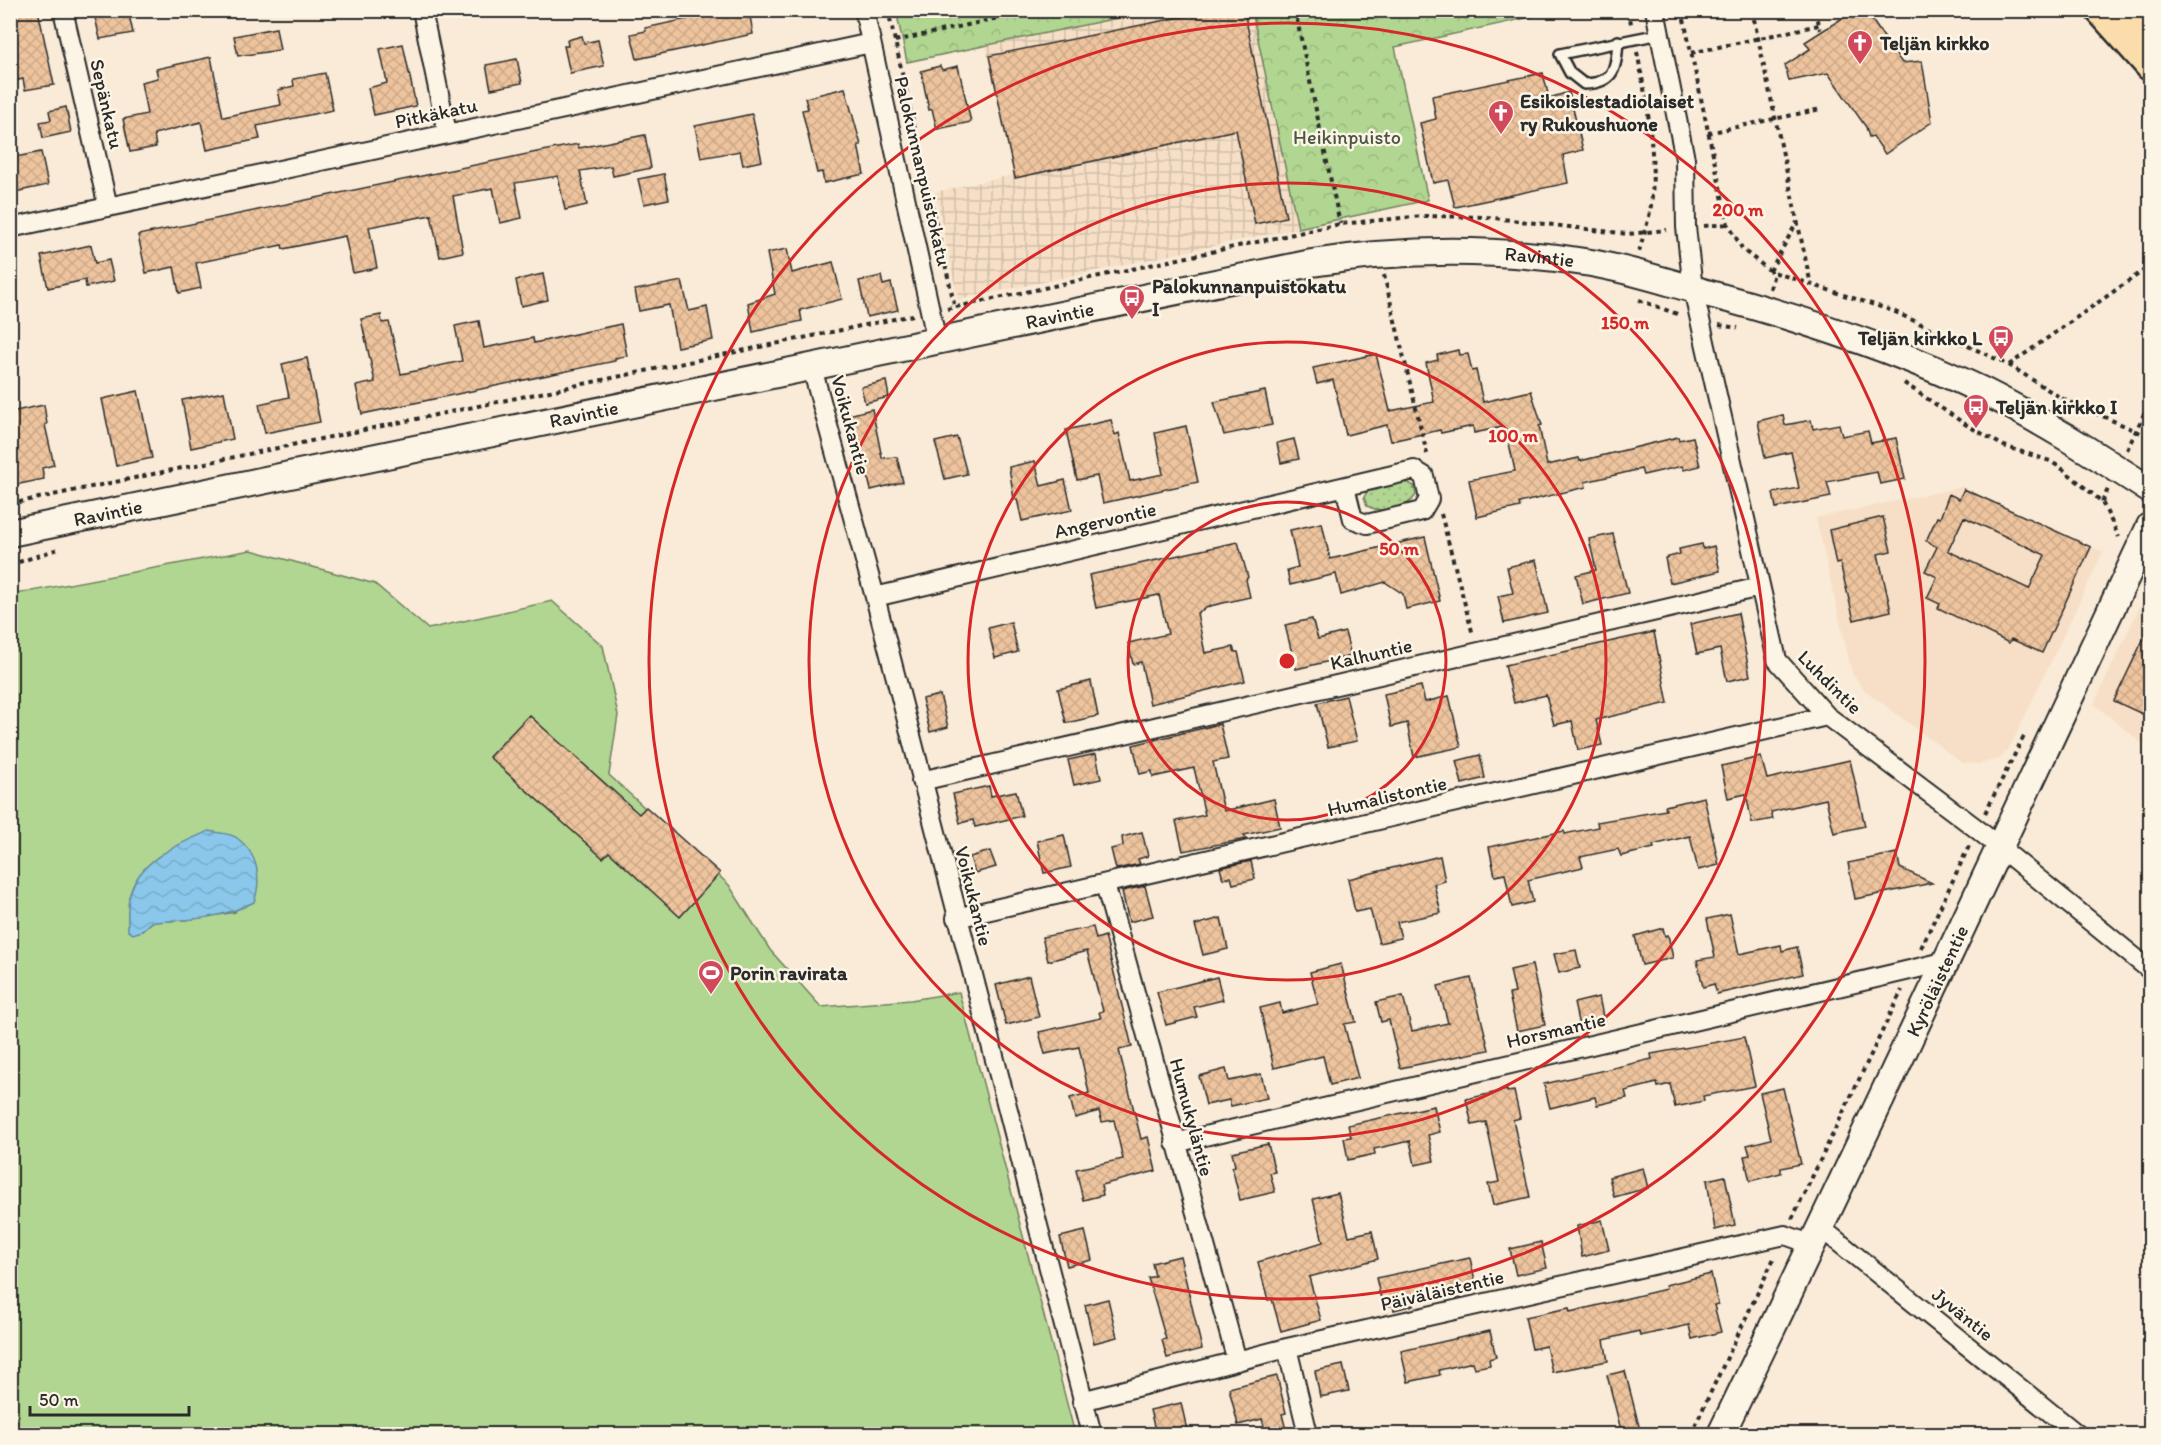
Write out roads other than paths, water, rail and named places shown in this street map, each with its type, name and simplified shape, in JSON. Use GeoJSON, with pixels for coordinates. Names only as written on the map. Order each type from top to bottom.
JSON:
{"type":"FeatureCollection","features":[{"type":"Feature","properties":{"kind":"main road"},"geometry":{"type":"LineString","coordinates":[[2100,10],[2151,66]]}},
{"type":"Feature","properties":{"kind":"main road"},"geometry":{"type":"LineString","coordinates":[[2132,10],[2151,30]]}},
{"type":"Feature","properties":{"kind":"main road","name":"Ravintie"},"geometry":{"type":"LineString","coordinates":[[10,533],[1349,257],[1430,251],[1482,252],[1591,263],[1636,273],[1823,327],[1972,387],[2043,423],[2151,490]]}},
{"type":"Feature","properties":{"kind":"main road","name":"Kyröläistentie"},"geometry":{"type":"LineString","coordinates":[[1721,1434],[1948,961],[1998,848],[2151,526]]}},
{"type":"Feature","properties":{"kind":"street","name":"Sepänkatu"},"geometry":{"type":"LineString","coordinates":[[63,10],[108,207]]}},
{"type":"Feature","properties":{"kind":"street"},"geometry":{"type":"LineString","coordinates":[[422,10],[447,133]]}},
{"type":"Feature","properties":{"kind":"street","name":"Palokunnanpuistokatu"},"geometry":{"type":"LineString","coordinates":[[864,10],[949,339]]}},
{"type":"Feature","properties":{"kind":"street","name":"Luhdintie"},"geometry":{"type":"LineString","coordinates":[[1655,10],[1685,159],[1686,227],[1693,289],[1777,660],[1827,716],[1969,823],[2151,970]]}},
{"type":"Feature","properties":{"kind":"street","name":"Pitkäkatu"},"geometry":{"type":"LineString","coordinates":[[10,228],[871,43]]}},
{"type":"Feature","properties":{"kind":"street","name":"Voikukantie"},"geometry":{"type":"LineString","coordinates":[[812,368],[1092,1434]]}},
{"type":"Feature","properties":{"kind":"street","name":"Angervontie"},"geometry":{"type":"LineString","coordinates":[[874,597],[1345,487]]}},
{"type":"Feature","properties":{"kind":"street","name":"Kalhuntie"},"geometry":{"type":"LineString","coordinates":[[921,781],[1760,587]]}},
{"type":"Feature","properties":{"kind":"street","name":"Humalistontie"},"geometry":{"type":"LineString","coordinates":[[957,918],[1827,716]]}},
{"type":"Feature","properties":{"kind":"street","name":"Humukyläntie"},"geometry":{"type":"LineString","coordinates":[[1105,885],[1237,1361]]}},
{"type":"Feature","properties":{"kind":"street","name":"Horsmantie"},"geometry":{"type":"LineString","coordinates":[[1175,1143],[1948,961]]}},
{"type":"Feature","properties":{"kind":"street","name":"Päiväläistentie"},"geometry":{"type":"LineString","coordinates":[[1082,1401],[1287,1348],[1785,1235],[1817,1236]]}},
{"type":"Feature","properties":{"kind":"street","name":"Jyväntie"},"geometry":{"type":"LineString","coordinates":[[1817,1236],[2077,1434]]}},
{"type":"Feature","properties":{"kind":"street"},"geometry":{"type":"LineString","coordinates":[[1287,1348],[1308,1434]]}},
{"type":"Feature","properties":{"kind":"lane"},"geometry":{"type":"LineString","coordinates":[[1618,41],[1616,64],[1609,78],[1599,84],[1584,84],[1570,73],[1560,54],[1618,41],[1660,34]]}},
{"type":"Feature","properties":{"kind":"water"},"geometry":{"type":"Polygon","coordinates":[[[209,831],[234,836],[250,851],[258,876],[254,902],[217,915],[152,922],[142,931],[133,934],[128,931],[129,898],[140,873],[160,855],[209,831]]]}},
{"type":"Feature","properties":{"kind":"place","name":"Teljän kirkko"},"geometry":{"type":"Point","coordinates":[1860,66]}},
{"type":"Feature","properties":{"kind":"place","name":"Esikoislestadiolaiset ry Rukoushuone"},"geometry":{"type":"Point","coordinates":[1501,136]}},
{"type":"Feature","properties":{"kind":"place","name":"Palokunnanpuistokatu I"},"geometry":{"type":"Point","coordinates":[1132,321]}},
{"type":"Feature","properties":{"kind":"place","name":"Teljän kirkko L"},"geometry":{"type":"Point","coordinates":[2001,361]}},
{"type":"Feature","properties":{"kind":"place","name":"Teljän kirkko I"},"geometry":{"type":"Point","coordinates":[1976,430]}},
{"type":"Feature","properties":{"kind":"place","name":"Porin ravirata"},"geometry":{"type":"Point","coordinates":[711,996]}},
{"type":"Feature","properties":{"kind":"park label","name":"Heikinpuisto"},"geometry":{"type":"Point","coordinates":[1347,137]}}]}
